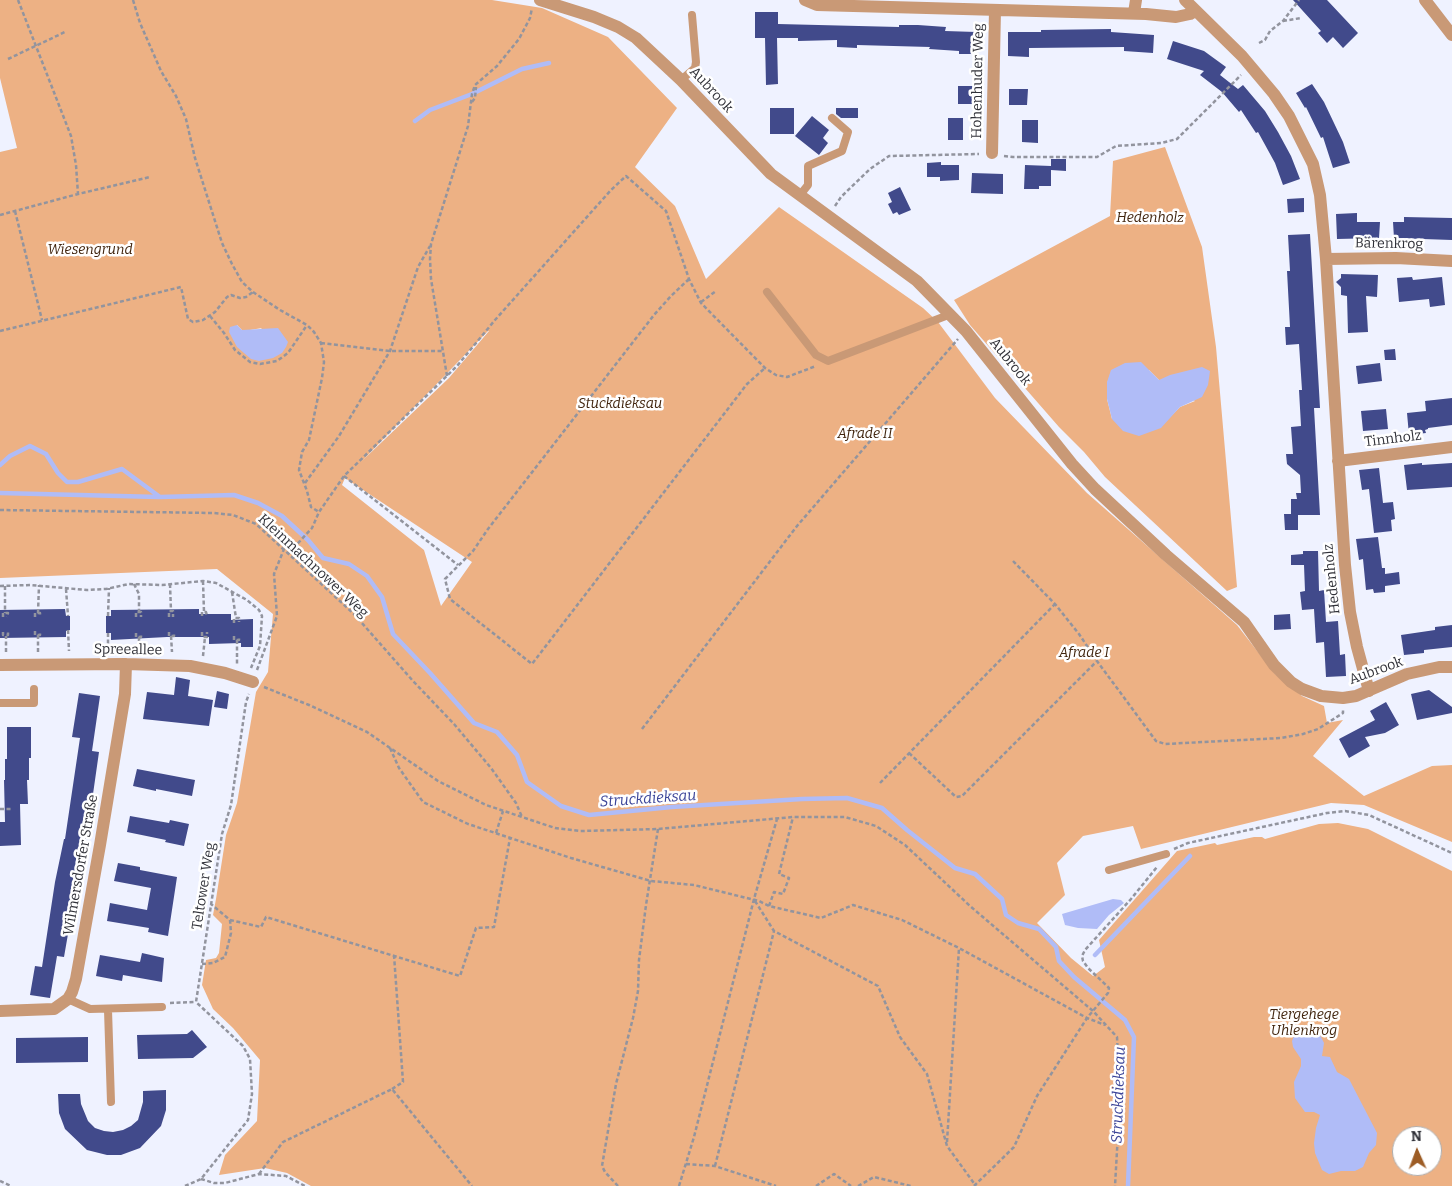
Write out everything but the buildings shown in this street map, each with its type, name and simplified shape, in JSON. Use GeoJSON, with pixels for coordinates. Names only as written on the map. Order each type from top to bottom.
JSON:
{"type":"FeatureCollection","features":[{"type":"Feature","properties":{"kind":"street","name":"Aubrook"},"geometry":{"type":"LineString","coordinates":[[540,0],[569,8],[618,27],[636,38],[681,80],[764,168],[917,281],[966,331],[1072,464],[1095,489],[1166,555],[1244,622],[1283,676],[1311,693],[1343,698],[1356,696],[1407,674],[1439,667],[1452,667]]}},
{"type":"Feature","properties":{"kind":"street"},"geometry":{"type":"LineString","coordinates":[[805,0],[817,5],[1134,13],[1182,16],[1196,11]]}},
{"type":"Feature","properties":{"kind":"street"},"geometry":{"type":"LineString","coordinates":[[1134,13],[1136,0]]}},
{"type":"Feature","properties":{"kind":"street","name":"Hedenholz"},"geometry":{"type":"LineString","coordinates":[[1185,0],[1251,65],[1274,94],[1289,116],[1313,164],[1320,195],[1326,259],[1345,565],[1350,612],[1369,691]]}},
{"type":"Feature","properties":{"kind":"street"},"geometry":{"type":"LineString","coordinates":[[1426,0],[1452,35]]}},
{"type":"Feature","properties":{"kind":"street","name":"Hohenhuder Weg"},"geometry":{"type":"LineString","coordinates":[[992,153],[995,10]]}},
{"type":"Feature","properties":{"kind":"street","name":"Bärenkrog"},"geometry":{"type":"LineString","coordinates":[[1326,259],[1396,258],[1452,261]]}},
{"type":"Feature","properties":{"kind":"street","name":"Tinnholz"},"geometry":{"type":"LineString","coordinates":[[1338,461],[1452,447]]}},
{"type":"Feature","properties":{"kind":"street","name":"Wilmersdorfer Straße"},"geometry":{"type":"LineString","coordinates":[[68,999],[76,978],[100,844],[125,694],[126,664]]}},
{"type":"Feature","properties":{"kind":"street","name":"Spreeallee"},"geometry":{"type":"LineString","coordinates":[[3,665],[172,665],[202,669],[253,682]]}},
{"type":"Feature","properties":{"kind":"street"},"geometry":{"type":"LineString","coordinates":[[0,1011],[54,1009],[68,999]]}},
{"type":"Feature","properties":{"kind":"lane"},"geometry":{"type":"LineString","coordinates":[[681,80],[694,68],[696,62],[692,15]]}},
{"type":"Feature","properties":{"kind":"lane"},"geometry":{"type":"LineString","coordinates":[[800,196],[808,185],[808,166],[842,151],[848,132],[832,118]]}},
{"type":"Feature","properties":{"kind":"lane"},"geometry":{"type":"LineString","coordinates":[[767,292],[816,355],[828,362],[951,314]]}},
{"type":"Feature","properties":{"kind":"lane"},"geometry":{"type":"LineString","coordinates":[[0,703],[34,703],[34,688]]}},
{"type":"Feature","properties":{"kind":"lane"},"geometry":{"type":"LineString","coordinates":[[1109,870],[1166,854]]}},
{"type":"Feature","properties":{"kind":"lane"},"geometry":{"type":"LineString","coordinates":[[68,999],[90,1009],[162,1007]]}},
{"type":"Feature","properties":{"kind":"lane"},"geometry":{"type":"LineString","coordinates":[[108,1010],[111,1102]]}},
{"type":"Feature","properties":{"kind":"path"},"geometry":{"type":"LineString","coordinates":[[18,0],[71,136],[78,194]]}},
{"type":"Feature","properties":{"kind":"path"},"geometry":{"type":"LineString","coordinates":[[133,0],[150,47],[186,119],[195,158],[222,243],[242,282],[253,292],[280,310],[307,325],[321,343],[324,362],[322,378],[309,440],[302,452],[299,470],[311,507],[319,512]]}},
{"type":"Feature","properties":{"kind":"path"},"geometry":{"type":"LineString","coordinates":[[304,483],[340,436],[390,351],[418,267],[431,244],[466,135],[475,85],[497,66],[519,39],[530,18],[534,0]]}},
{"type":"Feature","properties":{"kind":"path"},"geometry":{"type":"LineString","coordinates":[[1259,43],[1265,40],[1299,0]]}},
{"type":"Feature","properties":{"kind":"path"},"geometry":{"type":"LineString","coordinates":[[1283,20],[1301,18]]}},
{"type":"Feature","properties":{"kind":"path"},"geometry":{"type":"LineString","coordinates":[[8,59],[65,32]]}},
{"type":"Feature","properties":{"kind":"path"},"geometry":{"type":"LineString","coordinates":[[992,153],[1013,157],[1097,156],[1116,146],[1162,143],[1177,139],[1251,65]]}},
{"type":"Feature","properties":{"kind":"path"},"geometry":{"type":"LineString","coordinates":[[841,197],[870,169],[889,156],[971,154]]}},
{"type":"Feature","properties":{"kind":"path"},"geometry":{"type":"LineString","coordinates":[[288,553],[312,528],[319,512],[344,476],[447,376],[604,197],[626,176],[666,211],[689,279],[701,303],[765,368],[776,375],[787,377],[828,362]]}},
{"type":"Feature","properties":{"kind":"path"},"geometry":{"type":"LineString","coordinates":[[0,215],[150,177]]}},
{"type":"Feature","properties":{"kind":"path"},"geometry":{"type":"LineString","coordinates":[[15,211],[42,320]]}},
{"type":"Feature","properties":{"kind":"path"},"geometry":{"type":"LineString","coordinates":[[431,244],[431,279],[447,376]]}},
{"type":"Feature","properties":{"kind":"path"},"geometry":{"type":"LineString","coordinates":[[689,279],[654,315],[473,551],[445,578],[450,599],[532,664],[747,384],[765,368]]}},
{"type":"Feature","properties":{"kind":"path"},"geometry":{"type":"LineString","coordinates":[[0,331],[181,286],[188,319],[193,322],[204,320],[210,316],[231,295],[240,298],[246,297],[253,292]]}},
{"type":"Feature","properties":{"kind":"path"},"geometry":{"type":"LineString","coordinates":[[701,303],[716,291]]}},
{"type":"Feature","properties":{"kind":"path"},"geometry":{"type":"LineString","coordinates":[[210,316],[235,350],[250,362],[260,364],[277,361],[288,353],[307,325]]}},
{"type":"Feature","properties":{"kind":"path"},"geometry":{"type":"LineString","coordinates":[[642,729],[797,526],[966,331]]}},
{"type":"Feature","properties":{"kind":"path"},"geometry":{"type":"LineString","coordinates":[[321,343],[390,351],[443,351]]}},
{"type":"Feature","properties":{"kind":"path"},"geometry":{"type":"LineString","coordinates":[[344,476],[458,565]]}},
{"type":"Feature","properties":{"kind":"path","name":"Kleinmachnower Weg"},"geometry":{"type":"LineString","coordinates":[[0,510],[205,513],[233,515],[256,524],[354,614],[454,724],[496,775],[516,803],[523,818]]}},
{"type":"Feature","properties":{"kind":"path","name":"Teltower Weg"},"geometry":{"type":"LineString","coordinates":[[196,1002],[222,834],[231,805],[246,702],[276,616],[274,574],[284,548]]}},
{"type":"Feature","properties":{"kind":"path"},"geometry":{"type":"LineString","coordinates":[[1013,561],[1056,604],[1156,741],[1166,744],[1280,738],[1303,734],[1344,713],[1343,698]]}},
{"type":"Feature","properties":{"kind":"path"},"geometry":{"type":"LineString","coordinates":[[203,582],[204,612],[206,612],[206,616]]}},
{"type":"Feature","properties":{"kind":"path"},"geometry":{"type":"LineString","coordinates":[[0,586],[39,585],[87,591],[134,584],[216,583],[255,606],[262,616],[260,646],[255,657]]}},
{"type":"Feature","properties":{"kind":"path"},"geometry":{"type":"LineString","coordinates":[[134,584],[139,594],[139,612],[141,612],[141,617]]}},
{"type":"Feature","properties":{"kind":"path"},"geometry":{"type":"LineString","coordinates":[[170,584],[173,617]]}},
{"type":"Feature","properties":{"kind":"path"},"geometry":{"type":"LineString","coordinates":[[39,585],[38,613],[40,613],[40,616]]}},
{"type":"Feature","properties":{"kind":"path"},"geometry":{"type":"LineString","coordinates":[[3,617],[3,613],[6,615],[4,586]]}},
{"type":"Feature","properties":{"kind":"path"},"geometry":{"type":"LineString","coordinates":[[108,616],[109,588]]}},
{"type":"Feature","properties":{"kind":"path"},"geometry":{"type":"LineString","coordinates":[[66,589],[68,616]]}},
{"type":"Feature","properties":{"kind":"path"},"geometry":{"type":"LineString","coordinates":[[232,592],[236,618],[234,618],[234,623]]}},
{"type":"Feature","properties":{"kind":"path"},"geometry":{"type":"LineString","coordinates":[[880,783],[1056,604]]}},
{"type":"Feature","properties":{"kind":"path"},"geometry":{"type":"LineString","coordinates":[[169,617],[169,611],[171,611]]}},
{"type":"Feature","properties":{"kind":"path"},"geometry":{"type":"LineString","coordinates":[[136,617],[136,612],[139,612]]}},
{"type":"Feature","properties":{"kind":"path"},"geometry":{"type":"LineString","coordinates":[[202,616],[202,612],[204,612]]}},
{"type":"Feature","properties":{"kind":"path"},"geometry":{"type":"LineString","coordinates":[[35,617],[35,613],[38,613]]}},
{"type":"Feature","properties":{"kind":"path"},"geometry":{"type":"LineString","coordinates":[[236,618],[239,618],[239,622]]}},
{"type":"Feature","properties":{"kind":"path"},"geometry":{"type":"LineString","coordinates":[[68,630],[69,664]]}},
{"type":"Feature","properties":{"kind":"path"},"geometry":{"type":"LineString","coordinates":[[3,665],[8,631]]}},
{"type":"Feature","properties":{"kind":"path"},"geometry":{"type":"LineString","coordinates":[[35,631],[35,635],[38,635]]}},
{"type":"Feature","properties":{"kind":"path"},"geometry":{"type":"LineString","coordinates":[[38,665],[38,635],[40,635],[40,631]]}},
{"type":"Feature","properties":{"kind":"path"},"geometry":{"type":"LineString","coordinates":[[3,632],[3,635],[6,636]]}},
{"type":"Feature","properties":{"kind":"path"},"geometry":{"type":"LineString","coordinates":[[169,632],[169,636],[171,636],[172,665]]}},
{"type":"Feature","properties":{"kind":"path"},"geometry":{"type":"LineString","coordinates":[[171,636],[174,636],[174,632]]}},
{"type":"Feature","properties":{"kind":"path"},"geometry":{"type":"LineString","coordinates":[[202,632],[202,637],[205,637]]}},
{"type":"Feature","properties":{"kind":"path"},"geometry":{"type":"LineString","coordinates":[[202,669],[207,632]]}},
{"type":"Feature","properties":{"kind":"path"},"geometry":{"type":"LineString","coordinates":[[108,633],[109,664]]}},
{"type":"Feature","properties":{"kind":"path"},"geometry":{"type":"LineString","coordinates":[[136,633],[136,637],[141,637],[141,633]]}},
{"type":"Feature","properties":{"kind":"path"},"geometry":{"type":"LineString","coordinates":[[234,636],[234,640],[236,640],[237,663],[234,676]]}},
{"type":"Feature","properties":{"kind":"path"},"geometry":{"type":"LineString","coordinates":[[236,640],[239,640],[239,636]]}},
{"type":"Feature","properties":{"kind":"path"},"geometry":{"type":"LineString","coordinates":[[909,753],[956,797],[962,796],[1097,661]]}},
{"type":"Feature","properties":{"kind":"path"},"geometry":{"type":"LineString","coordinates":[[253,682],[341,719],[389,747],[438,781],[486,805],[555,828],[580,831],[658,829],[793,817],[845,817],[876,826],[905,845],[970,906],[1093,1011],[1117,1036],[1120,1098],[1115,1186]]}},
{"type":"Feature","properties":{"kind":"path"},"geometry":{"type":"LineString","coordinates":[[389,747],[399,768],[424,802],[468,824],[650,881],[694,885],[754,899],[769,906],[821,918],[854,905],[902,920],[959,948],[1087,1018],[1106,1025]]}},
{"type":"Feature","properties":{"kind":"path"},"geometry":{"type":"LineString","coordinates":[[0,809],[12,809]]}},
{"type":"Feature","properties":{"kind":"path"},"geometry":{"type":"LineString","coordinates":[[496,834],[503,811]]}},
{"type":"Feature","properties":{"kind":"path"},"geometry":{"type":"LineString","coordinates":[[754,899],[774,931],[878,986],[900,1037],[927,1074],[947,1146],[975,1186],[1014,1147],[1037,1096],[1087,1018],[1108,993],[1109,988],[1088,968],[1082,956],[1088,945],[1131,900],[1166,854],[1176,847],[1327,813],[1345,811],[1369,815],[1452,853]]}},
{"type":"Feature","properties":{"kind":"path"},"geometry":{"type":"LineString","coordinates":[[769,906],[774,892],[783,894],[789,878],[779,874],[793,817]]}},
{"type":"Feature","properties":{"kind":"path"},"geometry":{"type":"LineString","coordinates":[[679,1186],[694,1137],[754,899],[777,819]]}},
{"type":"Feature","properties":{"kind":"path"},"geometry":{"type":"LineString","coordinates":[[618,1186],[602,1166],[616,1084],[638,991],[639,960],[658,829]]}},
{"type":"Feature","properties":{"kind":"path"},"geometry":{"type":"LineString","coordinates":[[211,904],[230,920],[261,927],[266,917],[460,976],[476,928],[494,927],[510,838]]}},
{"type":"Feature","properties":{"kind":"path"},"geometry":{"type":"LineString","coordinates":[[202,964],[213,963],[225,957],[231,933],[230,920]]}},
{"type":"Feature","properties":{"kind":"path"},"geometry":{"type":"LineString","coordinates":[[715,1166],[774,931]]}},
{"type":"Feature","properties":{"kind":"path"},"geometry":{"type":"LineString","coordinates":[[947,1146],[959,948]]}},
{"type":"Feature","properties":{"kind":"path"},"geometry":{"type":"LineString","coordinates":[[259,1174],[283,1142],[392,1090],[403,1082],[394,955]]}},
{"type":"Feature","properties":{"kind":"path"},"geometry":{"type":"LineString","coordinates":[[162,1007],[172,1002],[196,1002],[243,1046],[250,1059],[252,1094],[248,1120],[201,1179],[185,1186]]}},
{"type":"Feature","properties":{"kind":"path"},"geometry":{"type":"LineString","coordinates":[[392,1090],[472,1186]]}},
{"type":"Feature","properties":{"kind":"path"},"geometry":{"type":"LineString","coordinates":[[686,1164],[715,1166],[776,1186]]}},
{"type":"Feature","properties":{"kind":"path"},"geometry":{"type":"LineString","coordinates":[[201,1179],[214,1183],[225,1183],[259,1174],[286,1176],[305,1186]]}},
{"type":"Feature","properties":{"kind":"path"},"geometry":{"type":"LineString","coordinates":[[816,1186],[834,1174],[852,1186]]}},
{"type":"Feature","properties":{"kind":"path"},"geometry":{"type":"LineString","coordinates":[[858,1186],[874,1177],[911,1186]]}},
{"type":"Feature","properties":{"kind":"path"},"geometry":{"type":"LineString","coordinates":[[0,1180],[11,1186]]}},
{"type":"Feature","properties":{"kind":"green space"},"geometry":{"type":"Polygon","coordinates":[[[0,0],[492,0],[542,8],[608,37],[677,108],[635,167],[675,206],[706,279],[779,207],[923,308],[938,322],[995,398],[1087,493],[1237,625],[1275,674],[1302,696],[1324,706],[1327,723],[1343,720],[1313,756],[1364,796],[1432,766],[1452,765],[1452,842],[1364,805],[1331,803],[1141,849],[1133,826],[1083,836],[1057,863],[1065,895],[1037,923],[1071,958],[1093,976],[1105,967],[1099,940],[1177,851],[1254,837],[1265,839],[1319,824],[1338,823],[1368,829],[1452,871],[1452,1186],[311,1186],[287,1173],[265,1168],[219,1175],[225,1155],[257,1121],[260,1060],[233,1028],[213,1009],[202,985],[206,960],[216,958],[219,953],[222,924],[213,915],[226,835],[237,803],[256,692],[268,672],[273,614],[217,569],[0,578],[0,152],[17,148],[0,78],[0,0]],[[237,325],[237,347],[262,328],[242,330],[237,325]],[[488,331],[362,461],[449,378],[488,331]],[[345,478],[342,485],[424,550],[441,606],[472,562],[345,478]]]}},
{"type":"Feature","properties":{"kind":"green space"},"geometry":{"type":"Polygon","coordinates":[[[1165,147],[1202,247],[1216,347],[1237,587],[1227,591],[1105,477],[970,325],[954,300],[1110,216],[1113,161],[1165,147]],[[1149,370],[1107,382],[1107,399],[1112,419],[1170,417],[1180,407],[1195,401],[1159,380],[1149,370]]]}},
{"type":"Feature","properties":{"kind":"water"},"geometry":{"type":"Polygon","coordinates":[[[237,325],[242,330],[278,328],[288,342],[282,353],[273,358],[259,361],[251,359],[237,347],[229,332],[230,327],[237,325]]]}},
{"type":"Feature","properties":{"kind":"water"},"geometry":{"type":"Polygon","coordinates":[[[1141,362],[1159,380],[1170,375],[1202,367],[1210,371],[1208,385],[1202,397],[1180,407],[1161,428],[1139,436],[1123,431],[1112,419],[1107,399],[1107,382],[1111,370],[1125,363],[1141,362]]]}},
{"type":"Feature","properties":{"kind":"water"},"geometry":{"type":"Polygon","coordinates":[[[1113,899],[1121,900],[1124,903],[1109,915],[1097,929],[1065,925],[1062,914],[1113,899]]]}},
{"type":"Feature","properties":{"kind":"water"},"geometry":{"type":"Polygon","coordinates":[[[1308,1030],[1320,1035],[1324,1043],[1322,1056],[1330,1057],[1337,1072],[1349,1079],[1377,1133],[1376,1145],[1369,1153],[1363,1167],[1355,1171],[1341,1171],[1329,1174],[1322,1170],[1315,1153],[1314,1143],[1320,1115],[1314,1112],[1305,1112],[1295,1098],[1294,1082],[1301,1066],[1301,1059],[1293,1047],[1292,1041],[1294,1036],[1300,1031],[1308,1030]]]}},
{"type":"Feature","properties":{"kind":"waterway"},"geometry":{"type":"LineString","coordinates":[[415,121],[430,110],[472,94],[522,69],[549,63]]}},
{"type":"Feature","properties":{"kind":"waterway","name":"Struckdieksau"},"geometry":{"type":"LineString","coordinates":[[0,465],[10,456],[30,446],[46,454],[58,473],[67,482],[78,482],[122,469],[160,497],[234,495],[258,503],[282,516],[308,540],[323,558],[349,564],[367,576],[382,597],[393,634],[474,723],[497,732],[517,755],[527,782],[561,806],[589,815],[672,807],[847,798],[882,808],[955,868],[975,874],[1002,899],[1006,915],[1018,923],[1039,929],[1056,947],[1059,961],[1074,977],[1125,1020],[1134,1037],[1128,1186]]}},
{"type":"Feature","properties":{"kind":"waterway"},"geometry":{"type":"LineString","coordinates":[[0,493],[159,497]]}},
{"type":"Feature","properties":{"kind":"waterway"},"geometry":{"type":"LineString","coordinates":[[1095,955],[1190,856]]}},
{"type":"Feature","properties":{"kind":"park label","name":"Wiesengrund"},"geometry":{"type":"Point","coordinates":[90,250]}},
{"type":"Feature","properties":{"kind":"park label","name":"Stuckdieksau"},"geometry":{"type":"Point","coordinates":[620,404]}},
{"type":"Feature","properties":{"kind":"park label","name":"Afrade II"},"geometry":{"type":"Point","coordinates":[865,434]}},
{"type":"Feature","properties":{"kind":"park label","name":"Afrade I"},"geometry":{"type":"Point","coordinates":[1084,653]}},
{"type":"Feature","properties":{"kind":"park label","name":"Tiergehege Uhlenkrog"},"geometry":{"type":"Point","coordinates":[1304,1024]}}]}
